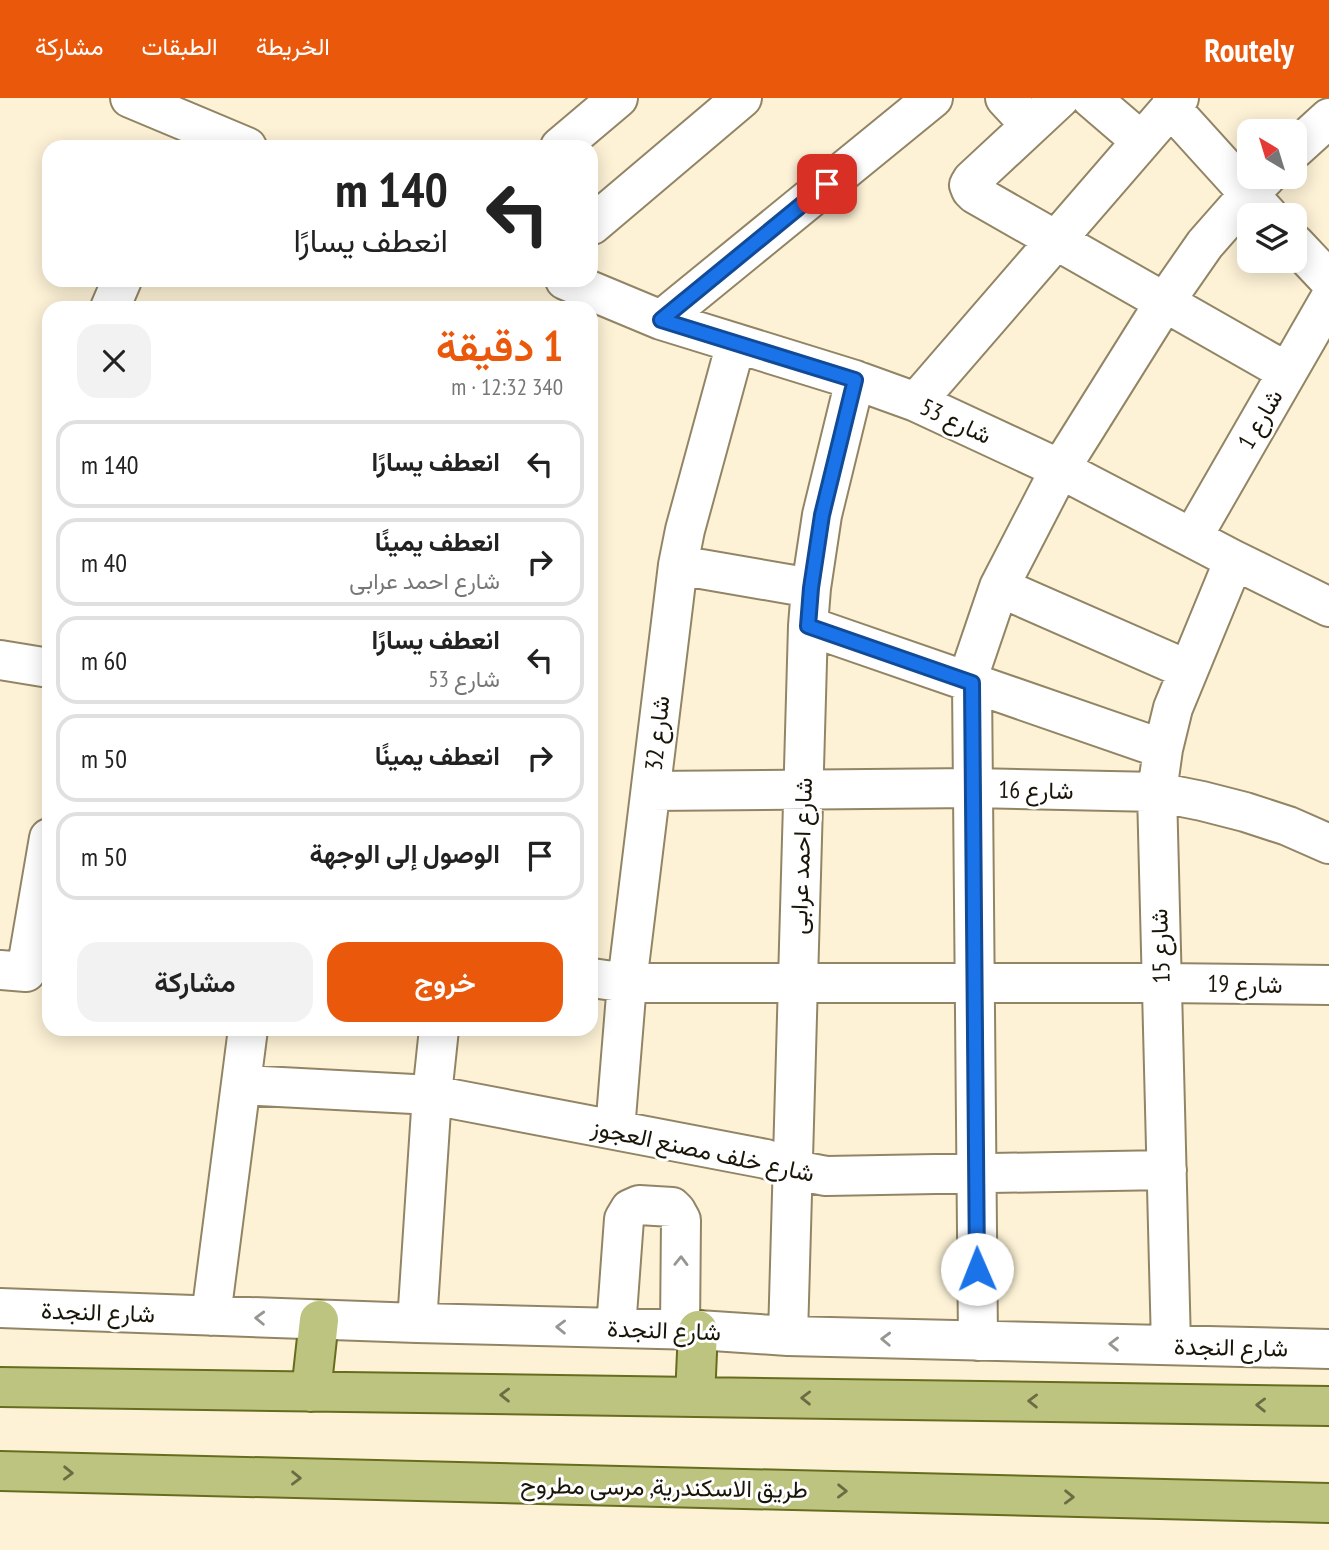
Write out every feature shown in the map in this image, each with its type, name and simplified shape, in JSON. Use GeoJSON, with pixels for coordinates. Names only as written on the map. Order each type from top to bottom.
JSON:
{"type":"FeatureCollection","features":[{"type":"Feature","properties":{"kind":"main road"},"geometry":{"type":"LineString","coordinates":[[311,1392],[319,1320]]}},
{"type":"Feature","properties":{"kind":"main road"},"geometry":{"type":"LineString","coordinates":[[689,1329],[695,1396]]}},
{"type":"Feature","properties":{"kind":"main road"},"geometry":{"type":"LineString","coordinates":[[0,1387],[1329,1406]]}},
{"type":"Feature","properties":{"kind":"main road","name":"طريق الاسكندرية, مرسى مطروح"},"geometry":{"type":"LineString","coordinates":[[0,1471],[1329,1503]]}},
{"type":"Feature","properties":{"kind":"street"},"geometry":{"type":"LineString","coordinates":[[130,98],[185,135],[211,140]]}},
{"type":"Feature","properties":{"kind":"street"},"geometry":{"type":"LineString","coordinates":[[568,140],[618,98]]}},
{"type":"Feature","properties":{"kind":"street"},"geometry":{"type":"LineString","coordinates":[[598,220],[742,98]]}},
{"type":"Feature","properties":{"kind":"street"},"geometry":{"type":"LineString","coordinates":[[661,320],[933,98]]}},
{"type":"Feature","properties":{"kind":"street"},"geometry":{"type":"LineString","coordinates":[[1060,98],[1017,111],[969,185],[975,194],[1287,372]]}},
{"type":"Feature","properties":{"kind":"street"},"geometry":{"type":"LineString","coordinates":[[1091,98],[1141,141]]}},
{"type":"Feature","properties":{"kind":"street"},"geometry":{"type":"LineString","coordinates":[[916,402],[1175,103],[1261,195],[1205,244],[1164,303],[1060,469],[999,587],[969,682],[973,788],[978,1341]]}},
{"type":"Feature","properties":{"kind":"street"},"geometry":{"type":"LineString","coordinates":[[1307,138],[1329,118]]}},
{"type":"Feature","properties":{"kind":"street"},"geometry":{"type":"LineString","coordinates":[[1307,257],[1329,280]]}},
{"type":"Feature","properties":{"kind":"street","name":"شارع 53"},"geometry":{"type":"LineString","coordinates":[[582,287],[661,320],[855,380],[916,402],[1060,469],[1234,560],[1326,598]]}},
{"type":"Feature","properties":{"kind":"street","name":"شارع 1"},"geometry":{"type":"LineString","coordinates":[[1192,538],[1329,300]]}},
{"type":"Feature","properties":{"kind":"street","name":"شارع 32"},"geometry":{"type":"LineString","coordinates":[[615,1130],[609,980],[651,791],[678,565],[736,343]]}},
{"type":"Feature","properties":{"kind":"street","name":"شارع احمد عرابى"},"geometry":{"type":"LineString","coordinates":[[788,1336],[808,626],[822,515],[855,380]]}},
{"type":"Feature","properties":{"kind":"street","name":"شارع 15"},"geometry":{"type":"LineString","coordinates":[[1171,1345],[1157,792],[1163,749],[1173,708],[1234,560]]}},
{"type":"Feature","properties":{"kind":"street"},"geometry":{"type":"LineString","coordinates":[[678,565],[811,588]]}},
{"type":"Feature","properties":{"kind":"street"},"geometry":{"type":"LineString","coordinates":[[999,587],[1188,670]]}},
{"type":"Feature","properties":{"kind":"street"},"geometry":{"type":"LineString","coordinates":[[808,626],[1163,749]]}},
{"type":"Feature","properties":{"kind":"street"},"geometry":{"type":"LineString","coordinates":[[0,660],[42,667]]}},
{"type":"Feature","properties":{"kind":"street","name":"شارع 16"},"geometry":{"type":"LineString","coordinates":[[651,791],[973,788],[1157,792],[1245,812],[1288,826],[1329,844]]}},
{"type":"Feature","properties":{"kind":"street"},"geometry":{"type":"LineString","coordinates":[[25,972],[42,877]]}},
{"type":"Feature","properties":{"kind":"street","name":"شارع 19"},"geometry":{"type":"LineString","coordinates":[[609,980],[797,984],[1329,985]]}},
{"type":"Feature","properties":{"kind":"street"},"geometry":{"type":"LineString","coordinates":[[211,1316],[247,1036]]}},
{"type":"Feature","properties":{"kind":"street"},"geometry":{"type":"LineString","coordinates":[[416,1323],[438,1036]]}},
{"type":"Feature","properties":{"kind":"street","name":"شارع خلف مصنع العجوز"},"geometry":{"type":"LineString","coordinates":[[242,1085],[432,1095],[766,1159],[815,1175],[1167,1170]]}},
{"type":"Feature","properties":{"kind":"street"},"geometry":{"type":"LineString","coordinates":[[616,1328],[624,1219],[630,1209],[639,1205],[672,1208],[680,1215],[689,1329]]}},
{"type":"Feature","properties":{"kind":"street","name":"شارع النجدة"},"geometry":{"type":"LineString","coordinates":[[0,1308],[416,1323],[689,1329],[788,1336],[1329,1349]]}},
{"type":"Feature","properties":{"kind":"route"},"geometry":{"type":"LineString","coordinates":[[827,184],[661,320],[855,380],[822,515],[808,626],[972,683],[977,1269]]}}]}
